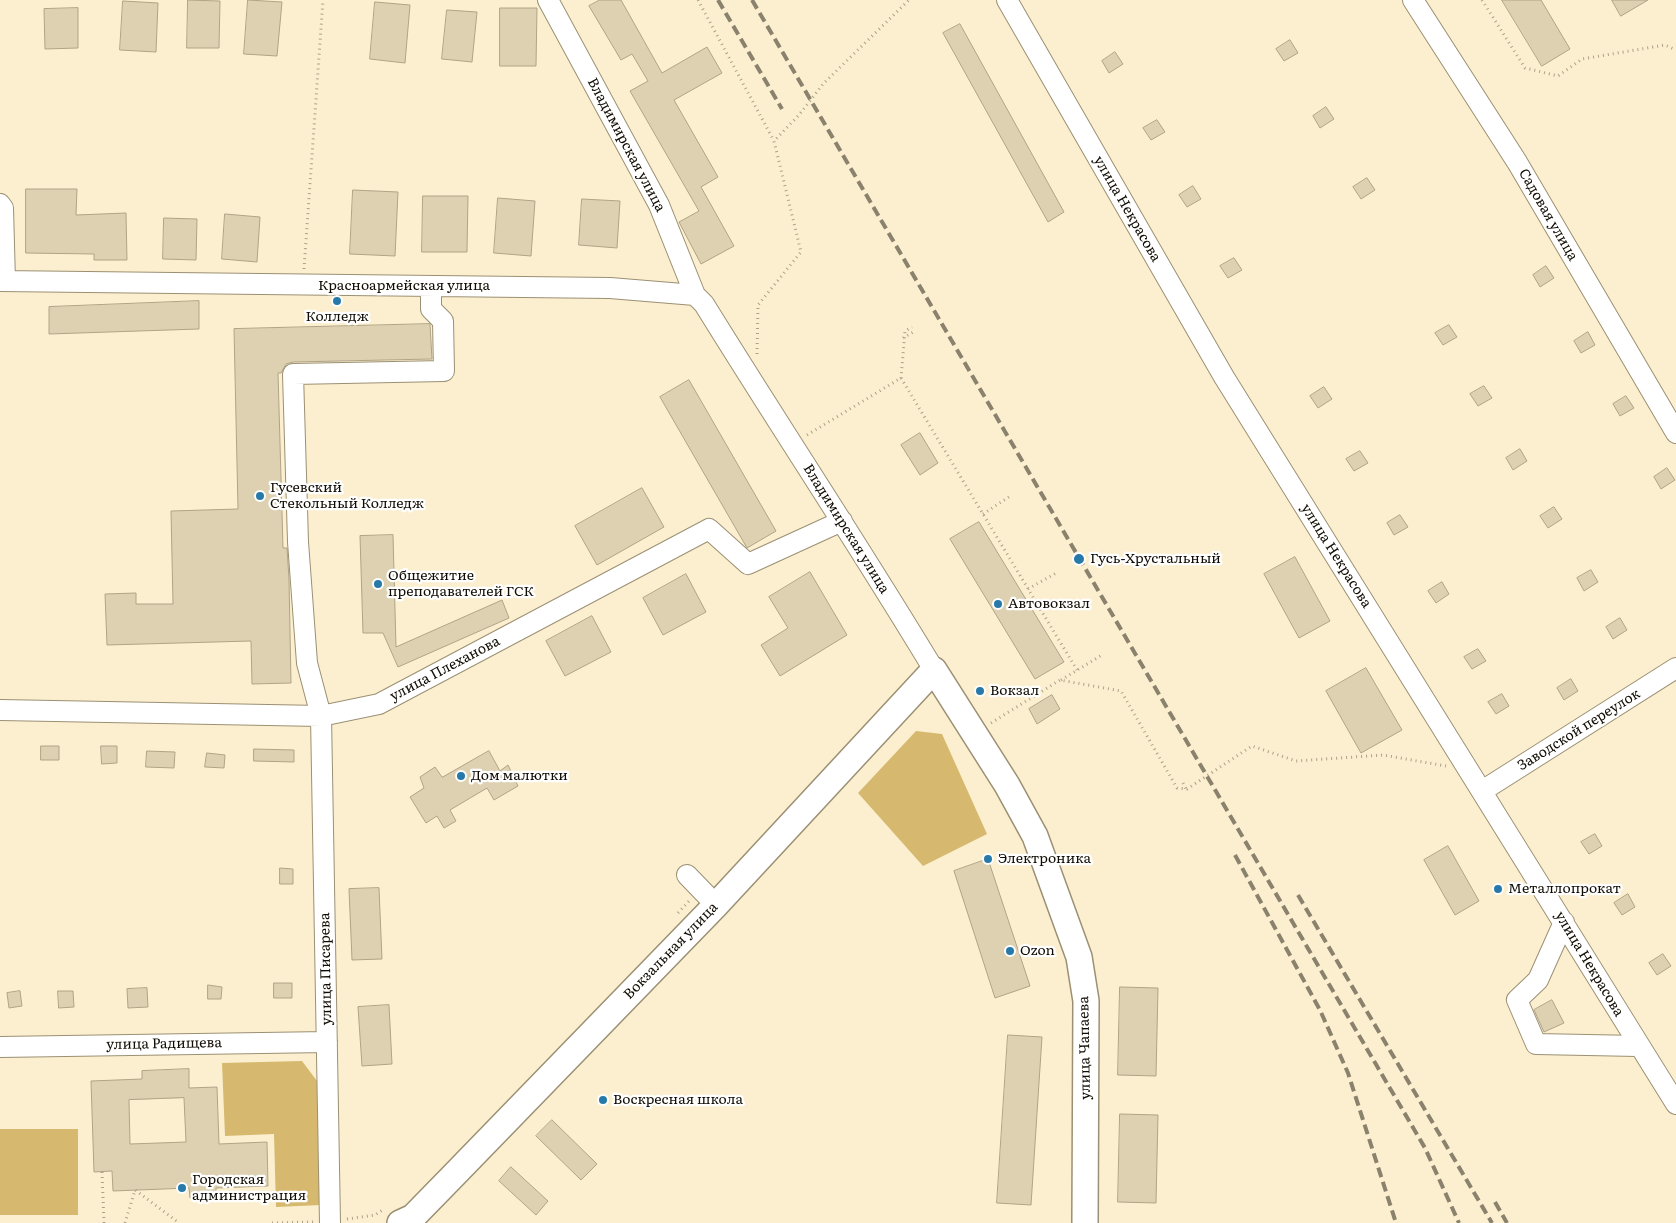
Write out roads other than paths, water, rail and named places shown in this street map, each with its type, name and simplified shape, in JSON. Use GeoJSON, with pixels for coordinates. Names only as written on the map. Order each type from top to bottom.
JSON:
{"type":"FeatureCollection","features":[{"type":"Feature","properties":{"kind":"main road","name":"улица Чапаева"},"geometry":{"type":"LineString","coordinates":[[934,670],[1007,785],[1035,836],[1079,957],[1086,1001],[1085,1223]]}},
{"type":"Feature","properties":{"kind":"main road","name":"Вокзальная улица"},"geometry":{"type":"LineString","coordinates":[[406,1217],[701,890],[934,670]]}},
{"type":"Feature","properties":{"kind":"street","name":"Владимирская улица"},"geometry":{"type":"LineString","coordinates":[[548,0],[659,204],[694,295],[704,304],[934,670]]}},
{"type":"Feature","properties":{"kind":"street","name":"улица Некрасова"},"geometry":{"type":"LineString","coordinates":[[1007,0],[1224,377],[1564,922],[1638,1046],[1676,1104]]}},
{"type":"Feature","properties":{"kind":"street","name":"Садовая улица"},"geometry":{"type":"LineString","coordinates":[[1413,0],[1517,162],[1676,433]]}},
{"type":"Feature","properties":{"kind":"street"},"geometry":{"type":"LineString","coordinates":[[0,204],[3,208],[3,281]]}},
{"type":"Feature","properties":{"kind":"street","name":"Красноармейская улица"},"geometry":{"type":"LineString","coordinates":[[3,281],[610,288],[694,295]]}},
{"type":"Feature","properties":{"kind":"street","name":"улица Писарева"},"geometry":{"type":"LineString","coordinates":[[330,1222],[321,716],[307,663],[298,542],[293,374],[444,371],[442,321],[431,309],[431,286]]}},
{"type":"Feature","properties":{"kind":"street","name":"улица Плеханова"},"geometry":{"type":"LineString","coordinates":[[0,710],[321,716],[379,704],[709,529],[748,564],[842,521]]}},
{"type":"Feature","properties":{"kind":"street","name":"Заводской переулок"},"geometry":{"type":"LineString","coordinates":[[1482,792],[1676,668]]}},
{"type":"Feature","properties":{"kind":"street"},"geometry":{"type":"LineString","coordinates":[[1564,922],[1538,980],[1517,1000],[1536,1044],[1638,1046]]}},
{"type":"Feature","properties":{"kind":"street","name":"улица Радищева"},"geometry":{"type":"LineString","coordinates":[[0,1046],[327,1042]]}},
{"type":"Feature","properties":{"kind":"railway"},"geometry":{"type":"LineString","coordinates":[[718,0],[782,109]]}},
{"type":"Feature","properties":{"kind":"railway"},"geometry":{"type":"LineString","coordinates":[[752,0],[1425,1148],[1459,1223]]}},
{"type":"Feature","properties":{"kind":"railway"},"geometry":{"type":"LineString","coordinates":[[1235,855],[1320,1010],[1348,1073],[1396,1223]]}},
{"type":"Feature","properties":{"kind":"railway"},"geometry":{"type":"LineString","coordinates":[[1298,895],[1492,1223]]}},
{"type":"Feature","properties":{"kind":"railway"},"geometry":{"type":"LineString","coordinates":[[1495,1202],[1507,1223]]}},
{"type":"Feature","properties":{"kind":"place","name":"Колледж"},"geometry":{"type":"Point","coordinates":[337,301]}},
{"type":"Feature","properties":{"kind":"place","name":"Гусевский Стекольный Колледж"},"geometry":{"type":"Point","coordinates":[260,496]}},
{"type":"Feature","properties":{"kind":"place","name":"Гусь-Хрустальный"},"geometry":{"type":"Point","coordinates":[1079,559]}},
{"type":"Feature","properties":{"kind":"place","name":"Общежитие преподавателей ГСК"},"geometry":{"type":"Point","coordinates":[378,584]}},
{"type":"Feature","properties":{"kind":"place","name":"Автовокзал"},"geometry":{"type":"Point","coordinates":[998,604]}},
{"type":"Feature","properties":{"kind":"place","name":"Вокзал"},"geometry":{"type":"Point","coordinates":[980,691]}},
{"type":"Feature","properties":{"kind":"place","name":"Дом малютки"},"geometry":{"type":"Point","coordinates":[461,776]}},
{"type":"Feature","properties":{"kind":"place","name":"Электроника"},"geometry":{"type":"Point","coordinates":[988,859]}},
{"type":"Feature","properties":{"kind":"place","name":"Металлопрокат"},"geometry":{"type":"Point","coordinates":[1498,889]}},
{"type":"Feature","properties":{"kind":"place","name":"Ozon"},"geometry":{"type":"Point","coordinates":[1010,951]}},
{"type":"Feature","properties":{"kind":"place","name":"Воскресная школа"},"geometry":{"type":"Point","coordinates":[603,1100]}},
{"type":"Feature","properties":{"kind":"place","name":"Городская администрация"},"geometry":{"type":"Point","coordinates":[182,1188]}}]}
